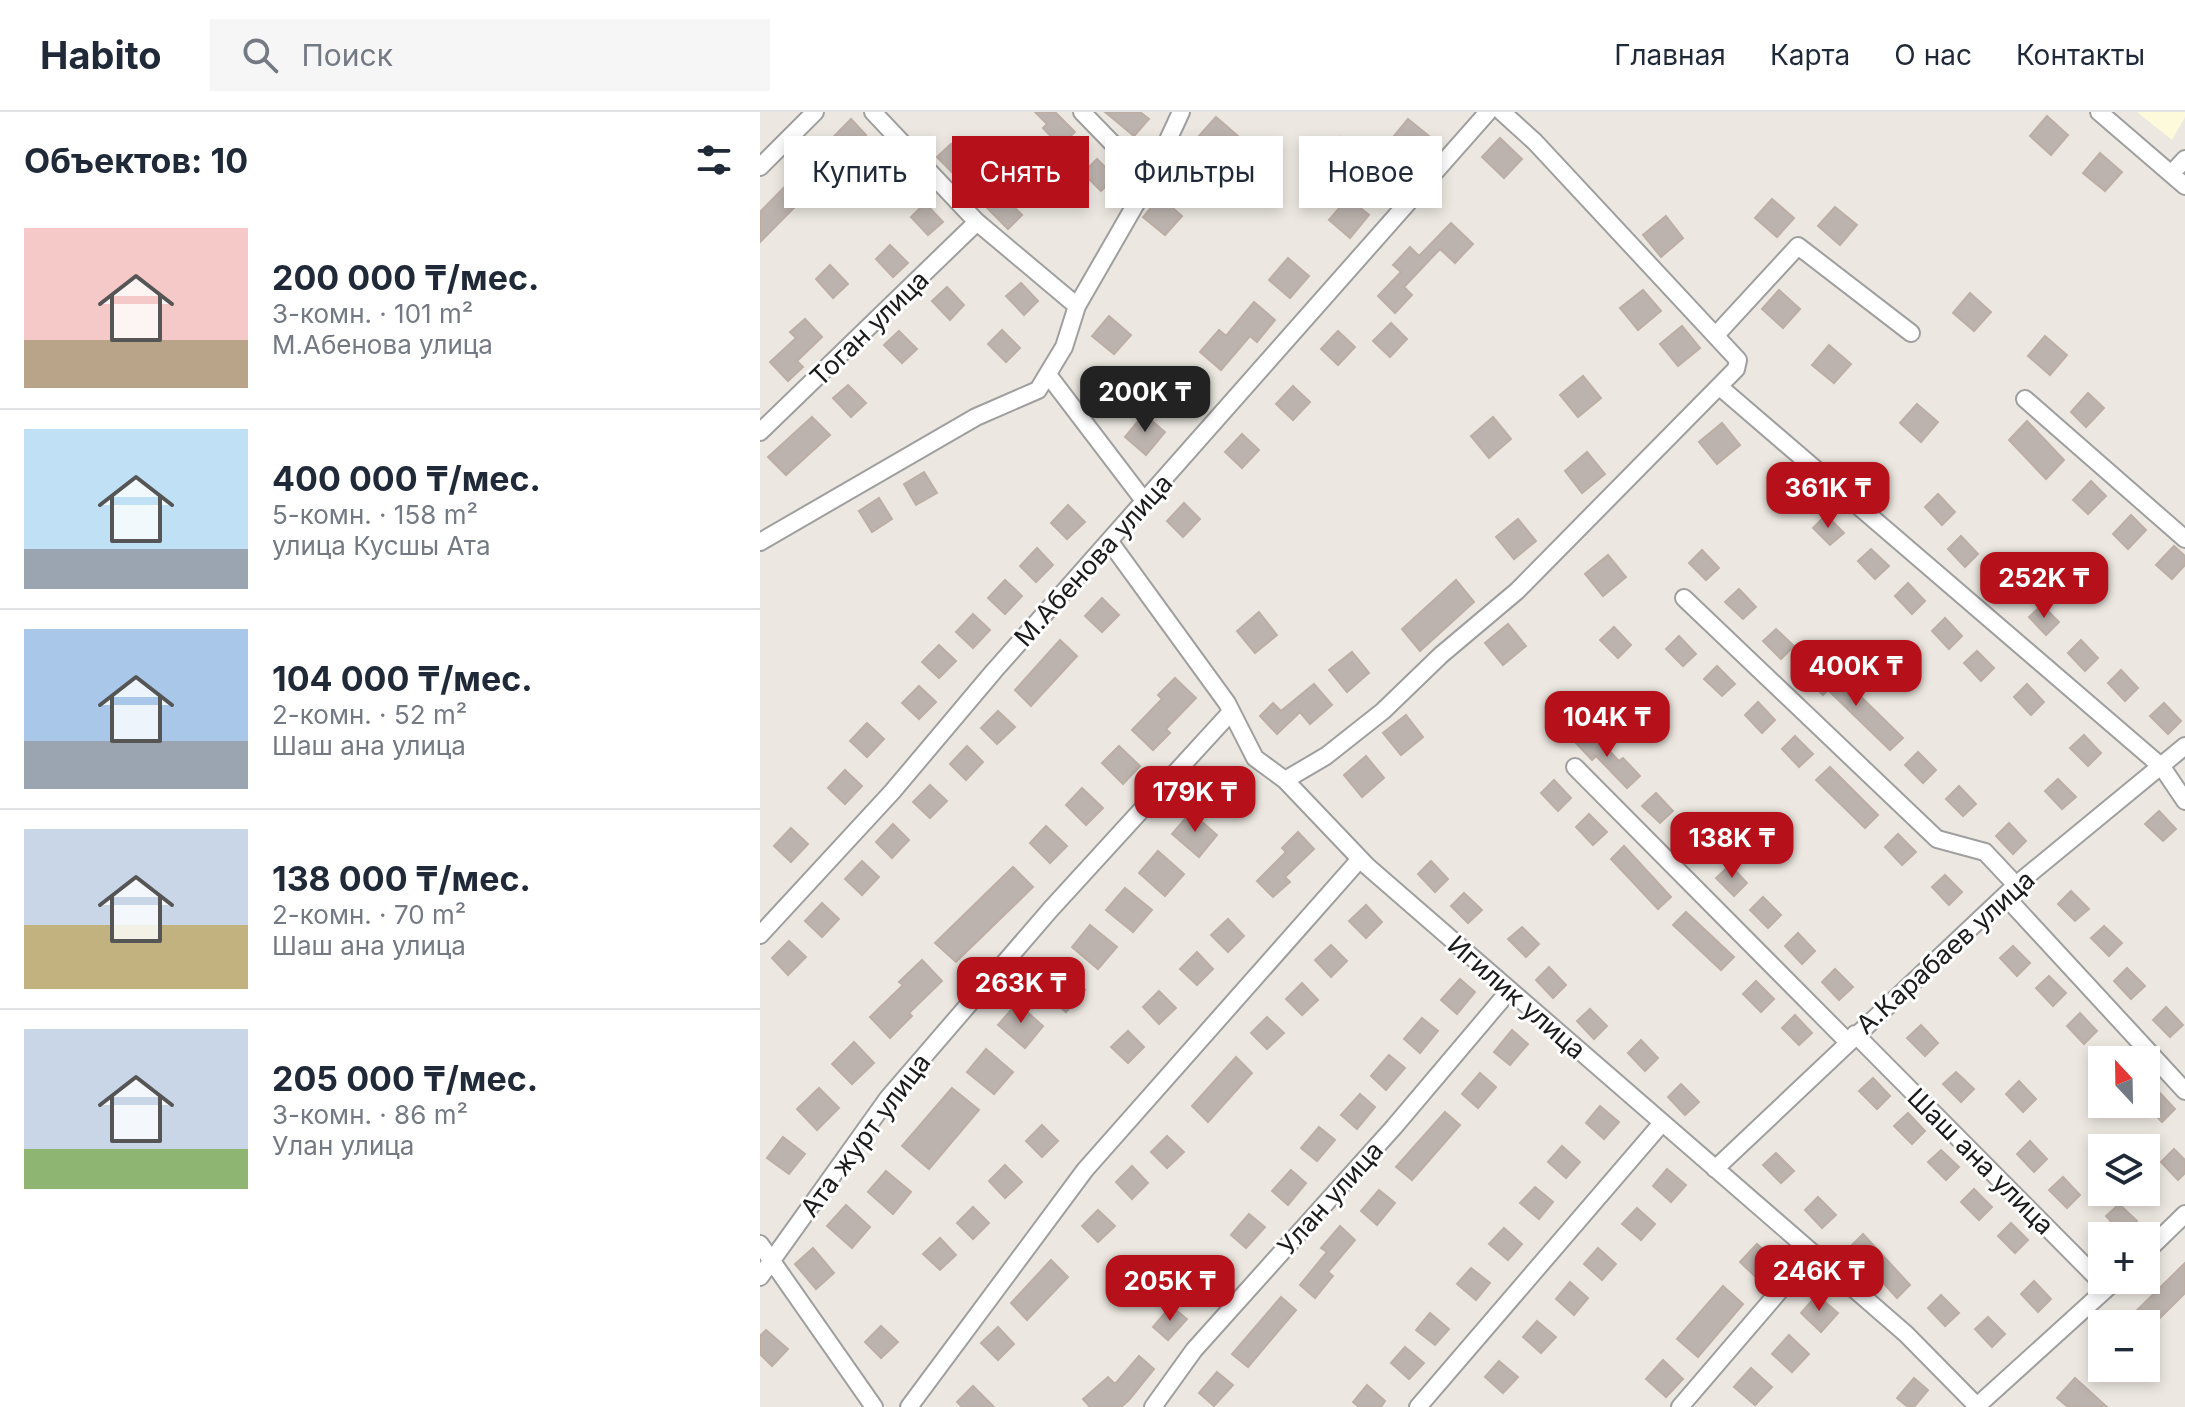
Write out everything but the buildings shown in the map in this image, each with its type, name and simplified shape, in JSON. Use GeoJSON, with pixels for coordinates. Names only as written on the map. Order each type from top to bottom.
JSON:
{"type":"FeatureCollection","features":[{"type":"Feature","properties":{"kind":"street"},"geometry":{"type":"LineString","coordinates":[[760,167],[815,112]]}},
{"type":"Feature","properties":{"kind":"street"},"geometry":{"type":"LineString","coordinates":[[873,112],[977,222],[1077,306]]}},
{"type":"Feature","properties":{"kind":"street"},"geometry":{"type":"LineString","coordinates":[[1082,112],[1105,136]]}},
{"type":"Feature","properties":{"kind":"street"},"geometry":{"type":"LineString","coordinates":[[1170,136],[1181,112]]}},
{"type":"Feature","properties":{"kind":"street","name":"М.Абенова улица"},"geometry":{"type":"LineString","coordinates":[[760,935],[892,792],[1488,112]]}},
{"type":"Feature","properties":{"kind":"street"},"geometry":{"type":"LineString","coordinates":[[1285,780],[1326,756],[1383,711],[1441,655],[1517,591],[1721,388],[1736,369],[1738,360],[1716,335],[1502,112]]}},
{"type":"Feature","properties":{"kind":"street"},"geometry":{"type":"LineString","coordinates":[[2099,112],[2185,186]]}},
{"type":"Feature","properties":{"kind":"street"},"geometry":{"type":"LineString","coordinates":[[2171,174],[2185,159]]}},
{"type":"Feature","properties":{"kind":"street"},"geometry":{"type":"LineString","coordinates":[[760,542],[964,423],[1038,390],[1064,347],[1077,306],[1133,208]]}},
{"type":"Feature","properties":{"kind":"street","name":"Тоган улица"},"geometry":{"type":"LineString","coordinates":[[760,432],[977,222]]}},
{"type":"Feature","properties":{"kind":"street"},"geometry":{"type":"LineString","coordinates":[[1716,335],[1798,246],[1911,333]]}},
{"type":"Feature","properties":{"kind":"street"},"geometry":{"type":"LineString","coordinates":[[1049,376],[1145,502]]}},
{"type":"Feature","properties":{"kind":"street"},"geometry":{"type":"LineString","coordinates":[[1721,388],[2162,767],[2185,801]]}},
{"type":"Feature","properties":{"kind":"street"},"geometry":{"type":"LineString","coordinates":[[2025,399],[2185,539]]}},
{"type":"Feature","properties":{"kind":"street","name":"Игилик улица"},"geometry":{"type":"LineString","coordinates":[[1110,542],[1231,712],[1255,758],[1285,780],[1360,859],[1509,991],[1906,1334],[1976,1407]]}},
{"type":"Feature","properties":{"kind":"street"},"geometry":{"type":"LineString","coordinates":[[1684,598],[1937,839],[1985,852],[2010,891],[2185,1091]]}},
{"type":"Feature","properties":{"kind":"street","name":"Ата журт улица"},"geometry":{"type":"LineString","coordinates":[[760,1277],[888,1098],[1050,910],[1231,712]]}},
{"type":"Feature","properties":{"kind":"street","name":"А.Карабаев улица"},"geometry":{"type":"LineString","coordinates":[[1715,1169],[2010,891],[2185,746]]}},
{"type":"Feature","properties":{"kind":"street","name":"Шаш ана улица"},"geometry":{"type":"LineString","coordinates":[[1575,767],[1851,1038],[2088,1261]]}},
{"type":"Feature","properties":{"kind":"street"},"geometry":{"type":"LineString","coordinates":[[909,1407],[1085,1170],[1360,859]]}},
{"type":"Feature","properties":{"kind":"street","name":"Улан улица"},"geometry":{"type":"LineString","coordinates":[[1153,1407],[1194,1350],[1394,1127],[1509,991]]}},
{"type":"Feature","properties":{"kind":"street"},"geometry":{"type":"LineString","coordinates":[[1418,1407],[1662,1123]]}},
{"type":"Feature","properties":{"kind":"street"},"geometry":{"type":"LineString","coordinates":[[2160,1238],[2185,1214]]}},
{"type":"Feature","properties":{"kind":"street"},"geometry":{"type":"LineString","coordinates":[[760,1244],[874,1407]]}},
{"type":"Feature","properties":{"kind":"street"},"geometry":{"type":"LineString","coordinates":[[1680,1407],[1812,1253]]}},
{"type":"Feature","properties":{"kind":"street"},"geometry":{"type":"LineString","coordinates":[[1976,1407],[2101,1294]]}},
{"type":"Feature","properties":{"kind":"shaded area"},"geometry":{"type":"Polygon","coordinates":[[[2137,112],[2185,112],[2185,117],[2172,140],[2137,112]]]}}]}
